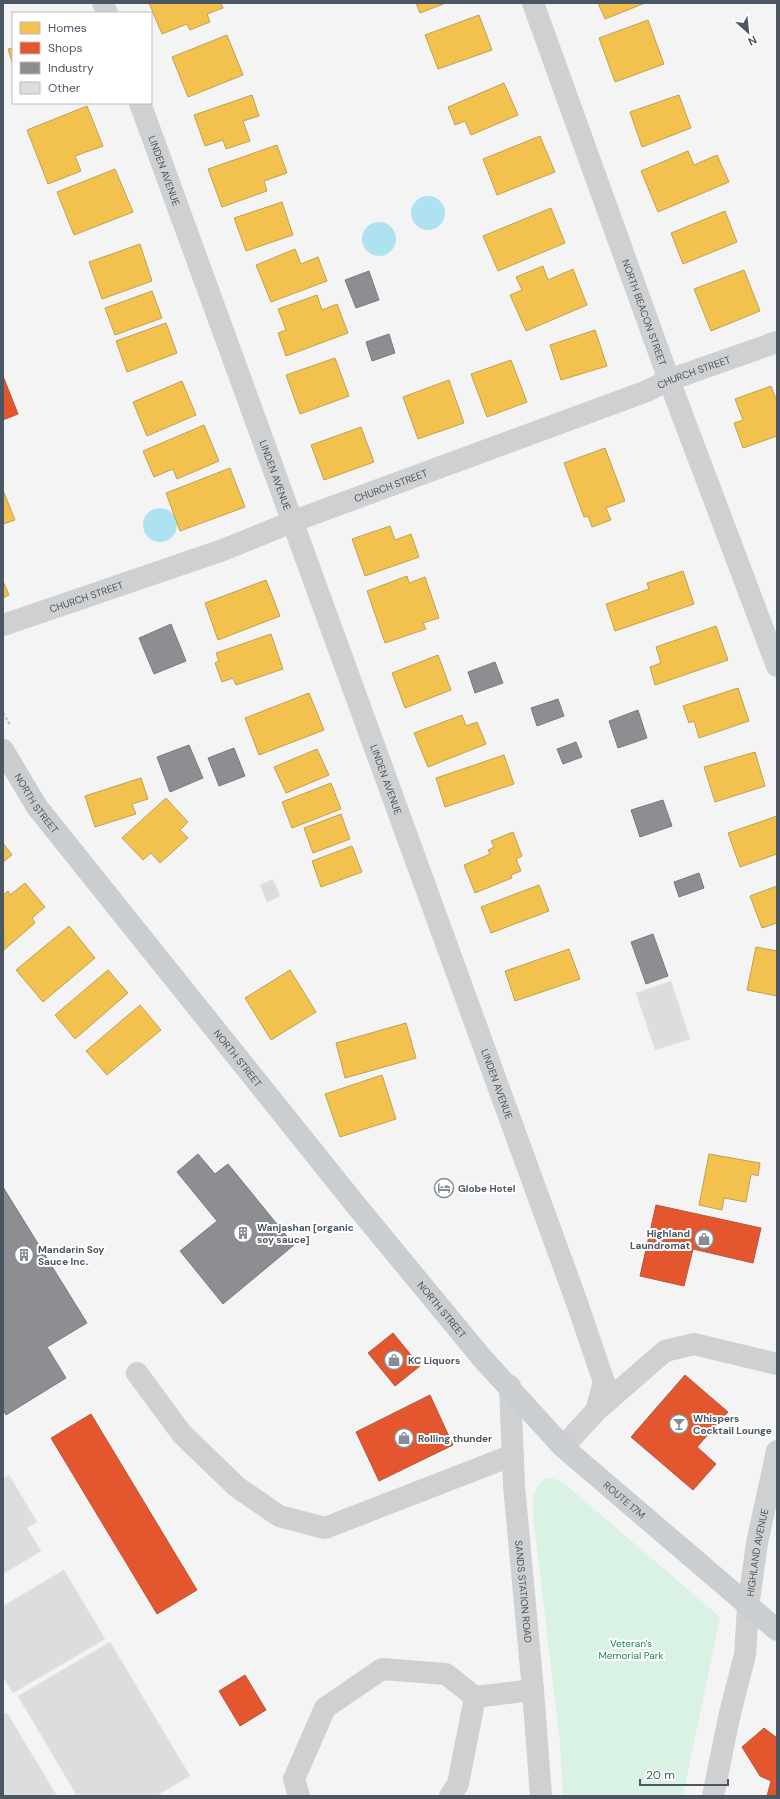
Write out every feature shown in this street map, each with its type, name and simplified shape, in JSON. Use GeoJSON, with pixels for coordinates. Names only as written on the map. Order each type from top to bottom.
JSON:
{"type":"FeatureCollection","features":[{"type":"Feature","properties":{"kind":"main road","name":"NORTH STREET"},"geometry":{"type":"LineString","coordinates":[[3,750],[37,807],[355,1204],[482,1358]]}},
{"type":"Feature","properties":{"kind":"main road","name":"ROUTE 17M"},"geometry":{"type":"LineString","coordinates":[[482,1358],[510,1386],[563,1448],[711,1572],[748,1607],[777,1630]]}},
{"type":"Feature","properties":{"kind":"street","name":"NORTH BEACON STREET"},"geometry":{"type":"LineString","coordinates":[[533,3],[669,380],[777,666]]}},
{"type":"Feature","properties":{"kind":"street","name":"LINDEN AVENUE"},"geometry":{"type":"LineString","coordinates":[[140,104],[294,521],[576,1300],[604,1382],[596,1411],[563,1448]]}},
{"type":"Feature","properties":{"kind":"street","name":"CHURCH STREET"},"geometry":{"type":"LineString","coordinates":[[3,625],[224,550],[294,521],[647,391],[669,380],[777,342]]}},
{"type":"Feature","properties":{"kind":"street"},"geometry":{"type":"LineString","coordinates":[[596,1411],[665,1351],[694,1344],[777,1364]]}},
{"type":"Feature","properties":{"kind":"street"},"geometry":{"type":"LineString","coordinates":[[137,1373],[182,1434],[236,1487],[279,1516],[325,1528],[513,1455]]}},
{"type":"Feature","properties":{"kind":"street","name":"SANDS STATION ROAD"},"geometry":{"type":"LineString","coordinates":[[510,1386],[513,1455],[534,1690],[541,1796]]}},
{"type":"Feature","properties":{"kind":"street","name":"HIGHLAND AVENUE"},"geometry":{"type":"LineString","coordinates":[[713,1796],[730,1712],[745,1655],[748,1607],[757,1543],[777,1451]]}},
{"type":"Feature","properties":{"kind":"street"},"geometry":{"type":"LineString","coordinates":[[299,1796],[294,1779],[324,1708],[382,1669],[446,1674],[475,1697],[534,1690]]}},
{"type":"Feature","properties":{"kind":"street"},"geometry":{"type":"LineString","coordinates":[[450,1796],[458,1784],[475,1697]]}},
{"type":"Feature","properties":{"kind":"green space","name":"Veteran's Memorial Park"},"geometry":{"type":"Polygon","coordinates":[[[546,1478],[555,1479],[565,1484],[720,1617],[683,1796],[563,1796],[560,1743],[533,1514],[533,1503],[536,1490],[546,1478]]]}},
{"type":"Feature","properties":{"kind":"water"},"geometry":{"type":"Polygon","coordinates":[[[425,196],[431,196],[435,197],[442,203],[445,213],[444,220],[438,227],[431,230],[425,230],[421,229],[414,223],[411,216],[411,210],[412,206],[418,199],[425,196]]]}},
{"type":"Feature","properties":{"kind":"water"},"geometry":{"type":"Polygon","coordinates":[[[376,222],[382,222],[386,223],[393,229],[396,239],[395,246],[389,253],[382,256],[376,256],[372,255],[365,249],[362,242],[362,236],[363,232],[369,225],[376,222]]]}},
{"type":"Feature","properties":{"kind":"water"},"geometry":{"type":"Polygon","coordinates":[[[157,508],[163,508],[167,509],[174,515],[177,525],[176,532],[170,539],[163,542],[157,542],[153,541],[146,535],[143,528],[143,522],[144,518],[150,511],[157,508]]]}},
{"type":"Feature","properties":{"kind":"building: Homes"},"geometry":{"type":"Polygon","coordinates":[[[149,3],[221,3],[223,8],[207,14],[210,22],[190,30],[187,24],[162,34],[149,3]]]}},
{"type":"Feature","properties":{"kind":"building: Homes"},"geometry":{"type":"Polygon","coordinates":[[[416,3],[446,3],[420,13],[416,3]]]}},
{"type":"Feature","properties":{"kind":"building: Homes"},"geometry":{"type":"Polygon","coordinates":[[[598,3],[645,3],[605,19],[598,3]]]}},
{"type":"Feature","properties":{"kind":"building: Homes"},"geometry":{"type":"Polygon","coordinates":[[[479,15],[492,50],[438,69],[425,35],[479,15]]]}},
{"type":"Feature","properties":{"kind":"building: Homes"},"geometry":{"type":"Polygon","coordinates":[[[648,20],[664,64],[615,82],[599,38],[648,20]]]}},
{"type":"Feature","properties":{"kind":"building: Homes"},"geometry":{"type":"Polygon","coordinates":[[[227,35],[243,75],[188,97],[172,57],[227,35]]]}},
{"type":"Feature","properties":{"kind":"building: Homes"},"geometry":{"type":"Polygon","coordinates":[[[12,48],[12,62],[8,49],[12,48]]]}},
{"type":"Feature","properties":{"kind":"building: Homes"},"geometry":{"type":"Polygon","coordinates":[[[504,83],[518,115],[471,135],[465,121],[455,125],[448,107],[504,83]]]}},
{"type":"Feature","properties":{"kind":"building: Homes"},"geometry":{"type":"Polygon","coordinates":[[[252,95],[259,116],[243,121],[250,141],[226,149],[223,140],[205,146],[194,115],[252,95]]]}},
{"type":"Feature","properties":{"kind":"building: Homes"},"geometry":{"type":"Polygon","coordinates":[[[679,95],[691,128],[642,147],[630,112],[679,95]]]}},
{"type":"Feature","properties":{"kind":"building: Homes"},"geometry":{"type":"Polygon","coordinates":[[[87,106],[103,146],[75,156],[81,171],[48,184],[27,130],[87,106]]]}},
{"type":"Feature","properties":{"kind":"building: Homes"},"geometry":{"type":"Polygon","coordinates":[[[540,136],[555,172],[497,195],[483,159],[540,136]]]}},
{"type":"Feature","properties":{"kind":"building: Homes"},"geometry":{"type":"Polygon","coordinates":[[[277,145],[287,173],[264,181],[267,191],[222,207],[208,169],[277,145]]]}},
{"type":"Feature","properties":{"kind":"building: Homes"},"geometry":{"type":"Polygon","coordinates":[[[688,151],[694,165],[717,155],[729,182],[658,212],[641,171],[688,151]]]}},
{"type":"Feature","properties":{"kind":"building: Homes"},"geometry":{"type":"Polygon","coordinates":[[[115,169],[133,212],[74,235],[57,192],[115,169]]]}},
{"type":"Feature","properties":{"kind":"building: Homes"},"geometry":{"type":"Polygon","coordinates":[[[282,202],[293,235],[246,251],[234,218],[282,202]]]}},
{"type":"Feature","properties":{"kind":"building: Homes"},"geometry":{"type":"Polygon","coordinates":[[[551,208],[565,243],[498,271],[483,236],[551,208]]]}},
{"type":"Feature","properties":{"kind":"building: Homes"},"geometry":{"type":"Polygon","coordinates":[[[725,211],[737,242],[683,264],[671,233],[725,211]]]}},
{"type":"Feature","properties":{"kind":"building: Homes"},"geometry":{"type":"Polygon","coordinates":[[[140,244],[152,281],[102,299],[89,262],[140,244]]]}},
{"type":"Feature","properties":{"kind":"building: Homes"},"geometry":{"type":"Polygon","coordinates":[[[295,249],[301,264],[318,257],[327,281],[271,302],[256,265],[295,249]]]}},
{"type":"Feature","properties":{"kind":"building: Homes"},"geometry":{"type":"Polygon","coordinates":[[[543,266],[548,280],[573,269],[587,305],[526,331],[510,295],[522,290],[516,277],[543,266]]]}},
{"type":"Feature","properties":{"kind":"building: Homes"},"geometry":{"type":"Polygon","coordinates":[[[744,270],[760,311],[711,331],[694,289],[744,270]]]}},
{"type":"Feature","properties":{"kind":"building: Homes"},"geometry":{"type":"Polygon","coordinates":[[[152,291],[162,318],[115,335],[105,308],[152,291]]]}},
{"type":"Feature","properties":{"kind":"building: Homes"},"geometry":{"type":"Polygon","coordinates":[[[317,295],[322,310],[337,304],[348,333],[286,356],[278,333],[286,330],[278,309],[317,295]]]}},
{"type":"Feature","properties":{"kind":"building: Homes"},"geometry":{"type":"Polygon","coordinates":[[[166,323],[177,353],[127,372],[116,341],[166,323]]]}},
{"type":"Feature","properties":{"kind":"building: Homes"},"geometry":{"type":"Polygon","coordinates":[[[595,330],[607,366],[561,380],[550,345],[595,330]]]}},
{"type":"Feature","properties":{"kind":"building: Homes"},"geometry":{"type":"Polygon","coordinates":[[[335,358],[349,396],[300,414],[286,375],[335,358]]]}},
{"type":"Feature","properties":{"kind":"building: Homes"},"geometry":{"type":"Polygon","coordinates":[[[511,360],[527,402],[487,417],[471,374],[511,360]]]}},
{"type":"Feature","properties":{"kind":"building: Homes"},"geometry":{"type":"Polygon","coordinates":[[[449,380],[464,423],[418,439],[403,397],[449,380]]]}},
{"type":"Feature","properties":{"kind":"building: Homes"},"geometry":{"type":"Polygon","coordinates":[[[182,381],[196,415],[147,436],[133,402],[182,381]]]}},
{"type":"Feature","properties":{"kind":"building: Homes"},"geometry":{"type":"Polygon","coordinates":[[[771,386],[777,402],[777,436],[743,448],[734,423],[743,420],[735,399],[771,386]]]}},
{"type":"Feature","properties":{"kind":"building: Homes"},"geometry":{"type":"Polygon","coordinates":[[[204,425],[219,461],[177,479],[173,469],[154,477],[143,451],[204,425]]]}},
{"type":"Feature","properties":{"kind":"building: Homes"},"geometry":{"type":"Polygon","coordinates":[[[361,427],[374,462],[324,480],[311,445],[361,427]]]}},
{"type":"Feature","properties":{"kind":"building: Homes"},"geometry":{"type":"Polygon","coordinates":[[[605,448],[625,501],[606,508],[611,520],[592,527],[588,516],[584,517],[564,463],[605,448]]]}},
{"type":"Feature","properties":{"kind":"building: Homes"},"geometry":{"type":"Polygon","coordinates":[[[230,468],[245,507],[180,531],[166,493],[230,468]]]}},
{"type":"Feature","properties":{"kind":"building: Homes"},"geometry":{"type":"Polygon","coordinates":[[[3,490],[15,520],[3,524],[3,490]]]}},
{"type":"Feature","properties":{"kind":"building: Homes"},"geometry":{"type":"Polygon","coordinates":[[[390,526],[395,540],[411,534],[419,557],[365,576],[352,539],[390,526]]]}},
{"type":"Feature","properties":{"kind":"building: Homes"},"geometry":{"type":"Polygon","coordinates":[[[683,571],[694,604],[615,631],[606,604],[649,589],[647,583],[683,571]]]}},
{"type":"Feature","properties":{"kind":"building: Homes"},"geometry":{"type":"Polygon","coordinates":[[[407,576],[409,583],[425,577],[439,618],[423,623],[426,629],[385,643],[367,591],[407,576]]]}},
{"type":"Feature","properties":{"kind":"building: Homes"},"geometry":{"type":"Polygon","coordinates":[[[266,580],[280,616],[218,640],[205,603],[266,580]]]}},
{"type":"Feature","properties":{"kind":"building: Homes"},"geometry":{"type":"Polygon","coordinates":[[[3,581],[9,595],[3,598],[3,581]]]}},
{"type":"Feature","properties":{"kind":"building: Homes"},"geometry":{"type":"Polygon","coordinates":[[[716,626],[728,660],[655,685],[650,667],[661,663],[656,647],[716,626]]]}},
{"type":"Feature","properties":{"kind":"building: Homes"},"geometry":{"type":"Polygon","coordinates":[[[271,634],[283,669],[236,685],[233,678],[222,682],[215,663],[219,661],[216,653],[271,634]]]}},
{"type":"Feature","properties":{"kind":"building: Homes"},"geometry":{"type":"Polygon","coordinates":[[[438,655],[451,690],[405,708],[392,673],[438,655]]]}},
{"type":"Feature","properties":{"kind":"building: Homes"},"geometry":{"type":"Polygon","coordinates":[[[738,688],[749,721],[699,738],[694,721],[689,723],[683,706],[738,688]]]}},
{"type":"Feature","properties":{"kind":"building: Homes"},"geometry":{"type":"Polygon","coordinates":[[[309,693],[324,730],[259,755],[245,718],[309,693]]]}},
{"type":"Feature","properties":{"kind":"building: Homes"},"geometry":{"type":"Polygon","coordinates":[[[462,715],[466,726],[477,722],[486,744],[428,767],[414,733],[462,715]]]}},
{"type":"Feature","properties":{"kind":"building: Homes"},"geometry":{"type":"Polygon","coordinates":[[[317,749],[329,775],[286,793],[274,767],[317,749]]]}},
{"type":"Feature","properties":{"kind":"building: Homes"},"geometry":{"type":"Polygon","coordinates":[[[755,752],[765,786],[715,802],[704,767],[755,752]]]}},
{"type":"Feature","properties":{"kind":"building: Homes"},"geometry":{"type":"Polygon","coordinates":[[[504,755],[514,784],[445,807],[436,778],[504,755]]]}},
{"type":"Feature","properties":{"kind":"building: Homes"},"geometry":{"type":"Polygon","coordinates":[[[141,778],[148,799],[132,804],[136,814],[95,827],[85,796],[141,778]]]}},
{"type":"Feature","properties":{"kind":"building: Homes"},"geometry":{"type":"Polygon","coordinates":[[[331,783],[341,809],[292,828],[282,802],[331,783]]]}},
{"type":"Feature","properties":{"kind":"building: Homes"},"geometry":{"type":"Polygon","coordinates":[[[166,798],[188,822],[180,830],[188,838],[160,863],[151,853],[143,860],[122,838],[166,798]]]}},
{"type":"Feature","properties":{"kind":"building: Homes"},"geometry":{"type":"Polygon","coordinates":[[[341,814],[350,839],[313,853],[304,828],[341,814]]]}},
{"type":"Feature","properties":{"kind":"building: Homes"},"geometry":{"type":"Polygon","coordinates":[[[777,816],[777,854],[740,867],[728,833],[777,816]]]}},
{"type":"Feature","properties":{"kind":"building: Homes"},"geometry":{"type":"Polygon","coordinates":[[[513,832],[522,856],[516,859],[521,871],[511,875],[512,878],[475,893],[464,865],[490,854],[488,850],[494,847],[491,841],[513,832]]]}},
{"type":"Feature","properties":{"kind":"building: Homes"},"geometry":{"type":"Polygon","coordinates":[[[3,843],[12,855],[3,862],[3,843]]]}},
{"type":"Feature","properties":{"kind":"building: Homes"},"geometry":{"type":"Polygon","coordinates":[[[352,846],[362,872],[321,887],[312,861],[352,846]]]}},
{"type":"Feature","properties":{"kind":"building: Homes"},"geometry":{"type":"Polygon","coordinates":[[[25,883],[45,907],[32,918],[35,923],[4,950],[3,895],[8,891],[10,895],[25,883]]]}},
{"type":"Feature","properties":{"kind":"building: Homes"},"geometry":{"type":"Polygon","coordinates":[[[539,885],[549,911],[491,933],[481,907],[539,885]]]}},
{"type":"Feature","properties":{"kind":"building: Homes"},"geometry":{"type":"Polygon","coordinates":[[[777,886],[777,923],[762,928],[750,896],[777,886]]]}},
{"type":"Feature","properties":{"kind":"building: Homes"},"geometry":{"type":"Polygon","coordinates":[[[69,926],[95,958],[43,1002],[16,970],[69,926]]]}},
{"type":"Feature","properties":{"kind":"building: Homes"},"geometry":{"type":"Polygon","coordinates":[[[756,947],[777,951],[777,996],[747,990],[756,947]]]}},
{"type":"Feature","properties":{"kind":"building: Homes"},"geometry":{"type":"Polygon","coordinates":[[[569,949],[580,979],[515,1001],[505,971],[569,949]]]}},
{"type":"Feature","properties":{"kind":"building: Homes"},"geometry":{"type":"Polygon","coordinates":[[[108,970],[128,993],[75,1039],[55,1015],[108,970]]]}},
{"type":"Feature","properties":{"kind":"building: Homes"},"geometry":{"type":"Polygon","coordinates":[[[290,970],[316,1012],[271,1040],[245,998],[290,970]]]}},
{"type":"Feature","properties":{"kind":"building: Homes"},"geometry":{"type":"Polygon","coordinates":[[[140,1005],[161,1030],[107,1075],[86,1051],[140,1005]]]}},
{"type":"Feature","properties":{"kind":"building: Homes"},"geometry":{"type":"Polygon","coordinates":[[[406,1023],[416,1058],[345,1078],[336,1043],[406,1023]]]}},
{"type":"Feature","properties":{"kind":"building: Homes"},"geometry":{"type":"Polygon","coordinates":[[[382,1075],[396,1119],[340,1137],[325,1094],[382,1075]]]}},
{"type":"Feature","properties":{"kind":"building: Homes"},"geometry":{"type":"Polygon","coordinates":[[[709,1154],[760,1163],[758,1176],[751,1174],[746,1202],[724,1198],[722,1210],[699,1205],[709,1154]]]}},
{"type":"Feature","properties":{"kind":"building: Shops"},"geometry":{"type":"Polygon","coordinates":[[[3,376],[18,414],[3,420],[3,376]]]}},
{"type":"Feature","properties":{"kind":"building: Shops","name":"Highland Laundromat"},"geometry":{"type":"Polygon","coordinates":[[[656,1205],[761,1228],[753,1263],[693,1249],[684,1286],[640,1276],[656,1205]]]}},
{"type":"Feature","properties":{"kind":"building: Shops","name":"KC Liquors"},"geometry":{"type":"Polygon","coordinates":[[[393,1333],[420,1366],[395,1386],[368,1353],[393,1333]]]}},
{"type":"Feature","properties":{"kind":"building: Shops","name":"Whispers Cocktail Lounge"},"geometry":{"type":"Polygon","coordinates":[[[685,1375],[728,1412],[697,1447],[716,1464],[693,1490],[631,1437],[685,1375]]]}},
{"type":"Feature","properties":{"kind":"building: Shops","name":"Rolling thunder"},"geometry":{"type":"Polygon","coordinates":[[[430,1395],[453,1445],[379,1481],[356,1432],[430,1395]]]}},
{"type":"Feature","properties":{"kind":"building: Shops"},"geometry":{"type":"Polygon","coordinates":[[[91,1414],[197,1590],[157,1614],[51,1438],[91,1414]]]}},
{"type":"Feature","properties":{"kind":"building: Shops"},"geometry":{"type":"Polygon","coordinates":[[[245,1675],[266,1710],[240,1726],[219,1691],[245,1675]]]}},
{"type":"Feature","properties":{"kind":"building: Shops"},"geometry":{"type":"Polygon","coordinates":[[[764,1728],[777,1738],[777,1796],[767,1796],[771,1781],[760,1776],[742,1747],[764,1728]]]}},
{"type":"Feature","properties":{"kind":"building: Industry"},"geometry":{"type":"Polygon","coordinates":[[[369,271],[379,300],[356,308],[345,280],[369,271]]]}},
{"type":"Feature","properties":{"kind":"building: Industry"},"geometry":{"type":"Polygon","coordinates":[[[389,334],[395,353],[372,361],[366,342],[389,334]]]}},
{"type":"Feature","properties":{"kind":"building: Industry"},"geometry":{"type":"Polygon","coordinates":[[[171,624],[186,661],[154,674],[139,638],[171,624]]]}},
{"type":"Feature","properties":{"kind":"building: Industry"},"geometry":{"type":"Polygon","coordinates":[[[495,662],[503,683],[475,693],[468,672],[495,662]]]}},
{"type":"Feature","properties":{"kind":"building: Industry"},"geometry":{"type":"Polygon","coordinates":[[[558,699],[564,716],[537,726],[531,708],[558,699]]]}},
{"type":"Feature","properties":{"kind":"building: Industry"},"geometry":{"type":"Polygon","coordinates":[[[638,710],[647,738],[618,748],[609,721],[638,710]]]}},
{"type":"Feature","properties":{"kind":"building: Industry"},"geometry":{"type":"Polygon","coordinates":[[[576,742],[582,757],[563,764],[557,749],[576,742]]]}},
{"type":"Feature","properties":{"kind":"building: Industry"},"geometry":{"type":"Polygon","coordinates":[[[189,745],[203,778],[170,792],[157,757],[189,745]]]}},
{"type":"Feature","properties":{"kind":"building: Industry"},"geometry":{"type":"Polygon","coordinates":[[[234,748],[245,776],[219,786],[208,758],[234,748]]]}},
{"type":"Feature","properties":{"kind":"building: Industry"},"geometry":{"type":"Polygon","coordinates":[[[663,800],[672,826],[640,837],[631,810],[663,800]]]}},
{"type":"Feature","properties":{"kind":"building: Industry"},"geometry":{"type":"Polygon","coordinates":[[[699,873],[704,888],[679,897],[674,882],[699,873]]]}},
{"type":"Feature","properties":{"kind":"building: Industry"},"geometry":{"type":"Polygon","coordinates":[[[653,934],[668,976],[646,984],[631,942],[653,934]]]}},
{"type":"Feature","properties":{"kind":"building: Industry","name":"Wanjashan [organic soy sauce]"},"geometry":{"type":"Polygon","coordinates":[[[198,1154],[215,1174],[228,1164],[294,1245],[223,1304],[180,1251],[217,1221],[177,1172],[198,1154]]]}},
{"type":"Feature","properties":{"kind":"building: Industry","name":"Mandarin Soy Sauce Inc."},"geometry":{"type":"Polygon","coordinates":[[[3,1187],[87,1323],[47,1347],[66,1378],[6,1415],[3,1410],[3,1187]]]}},
{"type":"Feature","properties":{"kind":"building: Other"},"geometry":{"type":"Polygon","coordinates":[[[273,879],[280,896],[267,902],[260,885],[273,879]]]}},
{"type":"Feature","properties":{"kind":"building: Other"},"geometry":{"type":"Polygon","coordinates":[[[671,981],[690,1039],[655,1050],[636,993],[671,981]]]}},
{"type":"Feature","properties":{"kind":"building: Other"},"geometry":{"type":"Polygon","coordinates":[[[9,1475],[37,1522],[27,1528],[41,1551],[3,1574],[3,1479],[9,1475]]]}},
{"type":"Feature","properties":{"kind":"building: Other"},"geometry":{"type":"Polygon","coordinates":[[[64,1570],[105,1639],[13,1693],[3,1677],[3,1606],[64,1570]]]}},
{"type":"Feature","properties":{"kind":"building: Other"},"geometry":{"type":"Polygon","coordinates":[[[110,1642],[190,1776],[156,1796],[77,1796],[18,1696],[110,1642]]]}},
{"type":"Feature","properties":{"kind":"building: Other"},"geometry":{"type":"Polygon","coordinates":[[[7,1713],[57,1796],[3,1796],[3,1715],[7,1713]]]}},
{"type":"Feature","properties":{"kind":"place","name":"Globe Hotel"},"geometry":{"type":"Point","coordinates":[444,1188]}},
{"type":"Feature","properties":{"kind":"place","name":"Wanjashan [organic soy sauce]"},"geometry":{"type":"Point","coordinates":[243,1233]}},
{"type":"Feature","properties":{"kind":"place","name":"Highland Laundromat"},"geometry":{"type":"Point","coordinates":[704,1239]}},
{"type":"Feature","properties":{"kind":"place","name":"Mandarin Soy Sauce Inc."},"geometry":{"type":"Point","coordinates":[24,1255]}},
{"type":"Feature","properties":{"kind":"place","name":"KC Liquors"},"geometry":{"type":"Point","coordinates":[394,1360]}},
{"type":"Feature","properties":{"kind":"place","name":"Whispers Cocktail Lounge"},"geometry":{"type":"Point","coordinates":[679,1424]}},
{"type":"Feature","properties":{"kind":"place","name":"Rolling thunder"},"geometry":{"type":"Point","coordinates":[404,1438]}}]}
